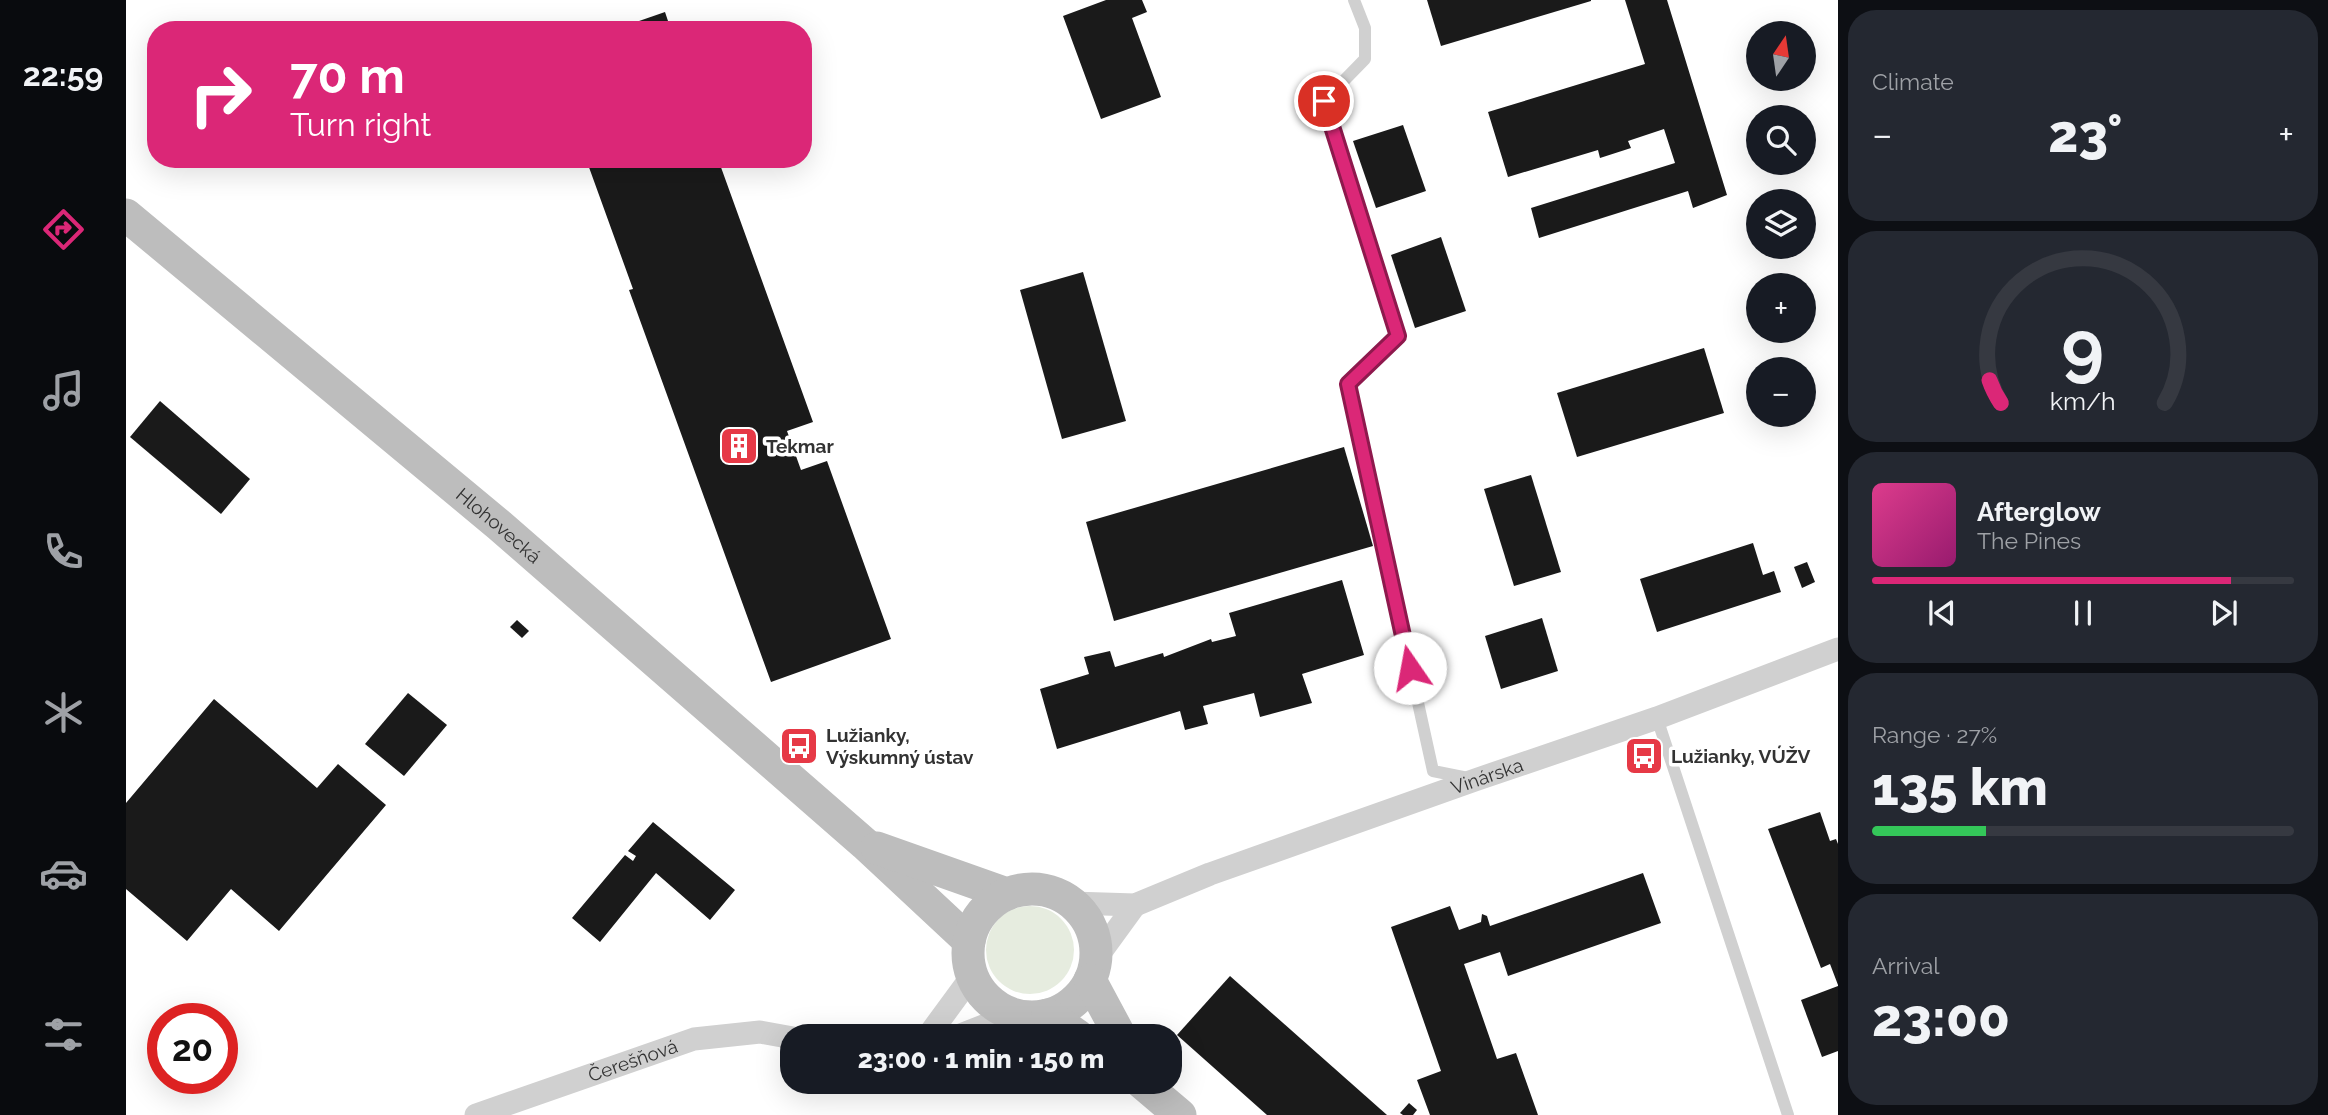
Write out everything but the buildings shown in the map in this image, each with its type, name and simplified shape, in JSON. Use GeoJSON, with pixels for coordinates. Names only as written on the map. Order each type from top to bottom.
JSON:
{"type":"FeatureCollection","features":[{"type":"Feature","properties":{"kind":"main road","name":"Hlohovecká"},"geometry":{"type":"LineString","coordinates":[[126,215],[499,525],[865,844],[969,941]]}},
{"type":"Feature","properties":{"kind":"main road","name":"Hlohovecká"},"geometry":{"type":"LineString","coordinates":[[865,844],[1007,894]]}},
{"type":"Feature","properties":{"kind":"main road"},"geometry":{"type":"LineString","coordinates":[[1093,970],[1073,1002],[1048,1014],[1031,1017],[1014,1014],[989,1000],[972,976],[968,959],[972,929],[986,908],[1007,894],[1026,890],[1048,891],[1072,904],[1080,911],[1091,929],[1094,939],[1093,970],[1115,1024]]}},
{"type":"Feature","properties":{"kind":"main road"},"geometry":{"type":"LineString","coordinates":[[1048,1014],[1062,1024]]}},
{"type":"Feature","properties":{"kind":"main road"},"geometry":{"type":"LineString","coordinates":[[1157,1094],[1180,1115]]}},
{"type":"Feature","properties":{"kind":"street","name":"Vinárska"},"geometry":{"type":"LineString","coordinates":[[1072,904],[1135,905],[1210,874],[1657,719],[1838,649]]}},
{"type":"Feature","properties":{"kind":"street"},"geometry":{"type":"LineString","coordinates":[[1093,970],[1135,905]]}},
{"type":"Feature","properties":{"kind":"street"},"geometry":{"type":"LineString","coordinates":[[937,1024],[972,976]]}},
{"type":"Feature","properties":{"kind":"street"},"geometry":{"type":"LineString","coordinates":[[989,1024],[1014,1014]]}},
{"type":"Feature","properties":{"kind":"street","name":"Čerešňová"},"geometry":{"type":"LineString","coordinates":[[477,1115],[694,1039],[761,1032],[780,1036]]}},
{"type":"Feature","properties":{"kind":"lane"},"geometry":{"type":"LineString","coordinates":[[1354,0],[1365,28],[1365,59],[1324,101],[1398,336],[1348,384],[1433,771],[1475,780]]}},
{"type":"Feature","properties":{"kind":"lane"},"geometry":{"type":"LineString","coordinates":[[1657,719],[1788,1115]]}},
{"type":"Feature","properties":{"kind":"shaded area"},"geometry":{"type":"Polygon","coordinates":[[[1030,906],[1047,909],[1061,919],[1071,933],[1074,950],[1071,967],[1061,981],[1047,991],[1030,994],[1013,991],[999,981],[989,967],[986,950],[989,933],[999,919],[1013,909],[1030,906]]]}},
{"type":"Feature","properties":{"kind":"place","name":"Tekmar"},"geometry":{"type":"Point","coordinates":[739,446]}},
{"type":"Feature","properties":{"kind":"place","name":"Lužianky, Výskumný ústav"},"geometry":{"type":"Point","coordinates":[799,746]}},
{"type":"Feature","properties":{"kind":"place","name":"Lužianky, VÚŽV"},"geometry":{"type":"Point","coordinates":[1644,756]}},
{"type":"Feature","properties":{"kind":"route"},"geometry":{"type":"LineString","coordinates":[[1324,101],[1398,336],[1348,384],[1410,668]]}}]}
